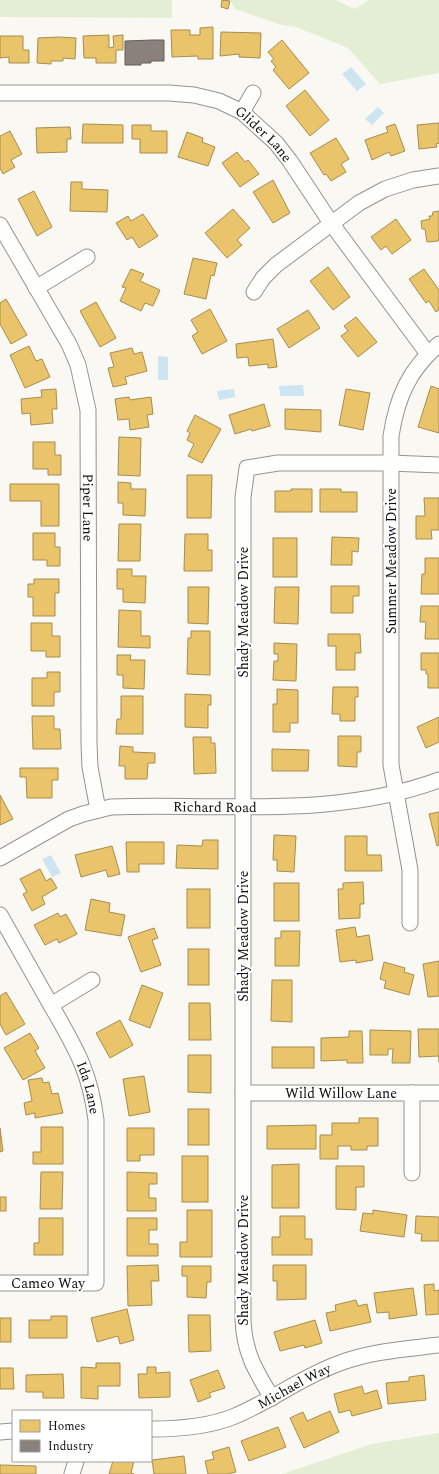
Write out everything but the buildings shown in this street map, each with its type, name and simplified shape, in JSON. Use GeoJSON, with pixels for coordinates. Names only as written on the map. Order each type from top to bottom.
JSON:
{"type":"FeatureCollection","features":[{"type":"Feature","properties":{"kind":"street","name":"Glider Lane"},"geometry":{"type":"LineString","coordinates":[[0,93],[169,93],[194,95],[219,102],[242,112],[276,143],[290,160],[331,223],[428,354]]}},
{"type":"Feature","properties":{"kind":"street"},"geometry":{"type":"LineString","coordinates":[[242,112],[253,94]]}},
{"type":"Feature","properties":{"kind":"street"},"geometry":{"type":"LineString","coordinates":[[254,292],[263,278],[276,264],[359,203],[384,189],[414,180],[439,176]]}},
{"type":"Feature","properties":{"kind":"street","name":"Piper Lane"},"geometry":{"type":"LineString","coordinates":[[0,225],[69,344],[78,365],[88,410],[89,743],[90,767],[98,810]]}},
{"type":"Feature","properties":{"kind":"street"},"geometry":{"type":"LineString","coordinates":[[36,288],[87,257]]}},
{"type":"Feature","properties":{"kind":"street","name":"Summer Meadow Drive"},"geometry":{"type":"LineString","coordinates":[[410,924],[410,870],[391,766],[391,436],[395,411],[404,388],[416,366],[439,344]]}},
{"type":"Feature","properties":{"kind":"street","name":"Shady Meadow Drive"},"geometry":{"type":"LineString","coordinates":[[272,1398],[250,1360],[244,1340],[243,497],[247,468],[278,463],[391,463]]}},
{"type":"Feature","properties":{"kind":"street"},"geometry":{"type":"LineString","coordinates":[[391,463],[439,465]]}},
{"type":"Feature","properties":{"kind":"street","name":"Richard Road"},"geometry":{"type":"LineString","coordinates":[[0,858],[69,820],[111,807],[311,806],[349,802],[395,793],[439,780]]}},
{"type":"Feature","properties":{"kind":"street","name":"Ida Lane"},"geometry":{"type":"LineString","coordinates":[[0,915],[80,1055],[88,1076],[96,1120],[96,1283]]}},
{"type":"Feature","properties":{"kind":"street"},"geometry":{"type":"LineString","coordinates":[[51,1005],[92,980]]}},
{"type":"Feature","properties":{"kind":"street","name":"Wild Willow Lane"},"geometry":{"type":"LineString","coordinates":[[243,1093],[439,1093]]}},
{"type":"Feature","properties":{"kind":"street"},"geometry":{"type":"LineString","coordinates":[[412,1093],[412,1173]]}},
{"type":"Feature","properties":{"kind":"street","name":"Cameo Way"},"geometry":{"type":"LineString","coordinates":[[0,1284],[96,1283]]}},
{"type":"Feature","properties":{"kind":"street","name":"Michael Way"},"geometry":{"type":"LineString","coordinates":[[152,1429],[173,1429],[205,1424],[234,1417],[340,1363],[395,1350],[439,1345]]}},
{"type":"Feature","properties":{"kind":"street"},"geometry":{"type":"LineString","coordinates":[[0,1432],[12,1431]]}},
{"type":"Feature","properties":{"kind":"street"},"geometry":{"type":"LineString","coordinates":[[72,1474],[76,1462]]}},
{"type":"Feature","properties":{"kind":"green space"},"geometry":{"type":"Polygon","coordinates":[[[0,0],[172,0],[172,18],[0,17],[0,0]]]}},
{"type":"Feature","properties":{"kind":"green space"},"geometry":{"type":"Polygon","coordinates":[[[230,0],[336,0],[355,9],[369,0],[439,0],[439,73],[380,84],[348,48],[296,27],[281,25],[235,9],[230,0]]]}},
{"type":"Feature","properties":{"kind":"green space"},"geometry":{"type":"Polygon","coordinates":[[[439,1433],[439,1474],[282,1474],[372,1444],[439,1433]]]}},
{"type":"Feature","properties":{"kind":"water"},"geometry":{"type":"Polygon","coordinates":[[[351,67],[366,84],[357,91],[342,74],[351,67]]]}},
{"type":"Feature","properties":{"kind":"water"},"geometry":{"type":"Polygon","coordinates":[[[378,107],[384,113],[372,125],[365,119],[378,107]]]}},
{"type":"Feature","properties":{"kind":"water"},"geometry":{"type":"Polygon","coordinates":[[[158,356],[168,357],[168,380],[158,380],[158,356]]]}},
{"type":"Feature","properties":{"kind":"water"},"geometry":{"type":"Polygon","coordinates":[[[303,385],[304,396],[280,396],[279,386],[303,385]]]}},
{"type":"Feature","properties":{"kind":"water"},"geometry":{"type":"Polygon","coordinates":[[[234,389],[235,397],[219,400],[217,391],[234,389]]]}},
{"type":"Feature","properties":{"kind":"water"},"geometry":{"type":"Polygon","coordinates":[[[51,855],[61,873],[52,877],[42,859],[51,855]]]}}]}
